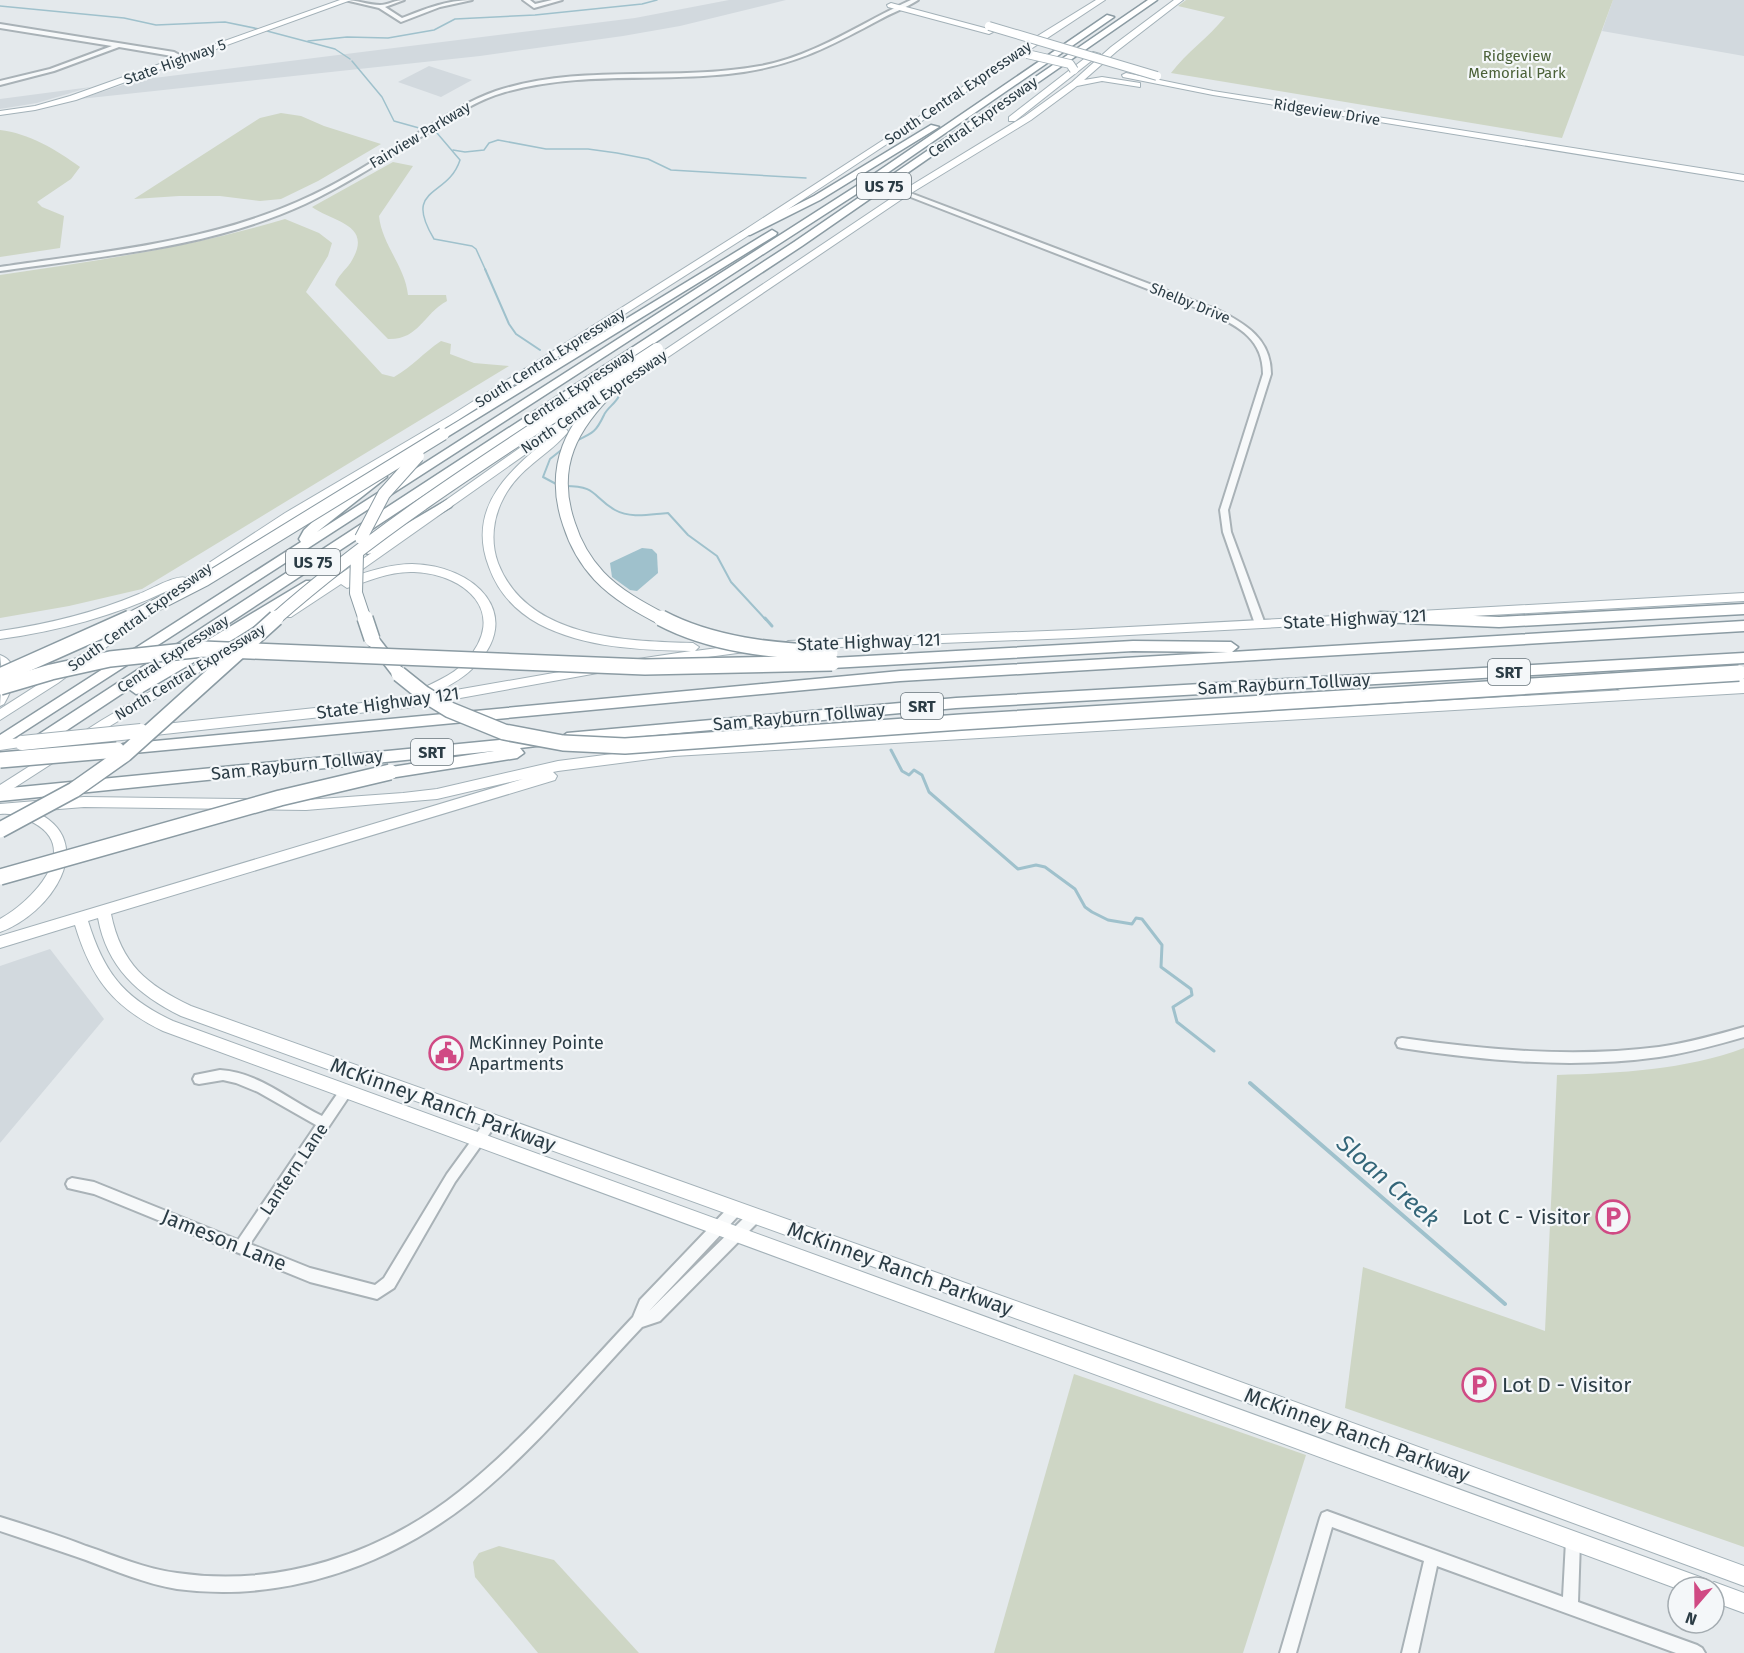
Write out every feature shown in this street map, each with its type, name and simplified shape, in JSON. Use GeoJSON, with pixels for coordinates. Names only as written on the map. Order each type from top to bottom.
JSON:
{"type":"FeatureCollection","features":[{"type":"Feature","properties":{"kind":"highway","name":"Central Expressway"},"geometry":{"type":"LineString","coordinates":[[0,767],[779,256],[1153,0]]}},
{"type":"Feature","properties":{"kind":"highway","name":"Central Expressway"},"geometry":{"type":"LineString","coordinates":[[0,744],[814,217],[1115,14]]}},
{"type":"Feature","properties":{"kind":"highway"},"geometry":{"type":"LineString","coordinates":[[746,233],[817,198],[939,124],[960,119]]}},
{"type":"Feature","properties":{"kind":"highway"},"geometry":{"type":"LineString","coordinates":[[0,830],[55,801],[140,742],[292,604],[386,530],[824,236],[970,127]]}},
{"type":"Feature","properties":{"kind":"highway"},"geometry":{"type":"LineString","coordinates":[[0,676],[113,627],[205,580],[439,432],[795,219],[814,217]]}},
{"type":"Feature","properties":{"kind":"highway"},"geometry":{"type":"LineString","coordinates":[[657,349],[597,402],[573,435],[562,467],[560,496],[569,530],[577,546],[588,563],[620,594],[663,620],[738,644],[831,658]]}},
{"type":"Feature","properties":{"kind":"highway"},"geometry":{"type":"LineString","coordinates":[[302,547],[306,534],[439,432]]}},
{"type":"Feature","properties":{"kind":"highway"},"geometry":{"type":"LineString","coordinates":[[439,432],[396,477],[367,523],[357,554],[356,593],[360,610],[372,639],[384,657],[399,674],[432,701],[454,714],[483,725],[542,741],[582,746],[625,747],[1020,718],[1743,680]]}},
{"type":"Feature","properties":{"kind":"highway"},"geometry":{"type":"LineString","coordinates":[[74,718],[107,705],[230,636],[403,528],[447,504]]}},
{"type":"Feature","properties":{"kind":"highway"},"geometry":{"type":"LineString","coordinates":[[1380,617],[1425,621],[1499,622],[1744,609]]}},
{"type":"Feature","properties":{"kind":"highway"},"geometry":{"type":"LineString","coordinates":[[1666,630],[1699,621],[1744,615]]}},
{"type":"Feature","properties":{"kind":"highway","name":"Sam Rayburn Tollway"},"geometry":{"type":"LineString","coordinates":[[0,760],[900,676],[1744,626]]}},
{"type":"Feature","properties":{"kind":"highway"},"geometry":{"type":"LineString","coordinates":[[0,687],[51,672],[110,659],[203,649],[645,667],[831,658],[1220,645],[1279,652]]}},
{"type":"Feature","properties":{"kind":"highway","name":"Sam Rayburn Tollway"},"geometry":{"type":"LineString","coordinates":[[0,794],[956,703],[1744,658]]}},
{"type":"Feature","properties":{"kind":"highway"},"geometry":{"type":"LineString","coordinates":[[1274,684],[1332,689],[1743,680]]}},
{"type":"Feature","properties":{"kind":"highway"},"geometry":{"type":"LineString","coordinates":[[0,877],[280,798],[390,772],[638,733]]}},
{"type":"Feature","properties":{"kind":"main road","name":"State Highway 5"},"geometry":{"type":"LineString","coordinates":[[0,113],[60,103],[348,0]]}},
{"type":"Feature","properties":{"kind":"main road","name":"South Central Expressway"},"geometry":{"type":"LineString","coordinates":[[0,715],[63,673],[215,563],[289,516],[439,432],[897,135],[981,76],[1101,0]]}},
{"type":"Feature","properties":{"kind":"main road"},"geometry":{"type":"LineString","coordinates":[[897,135],[921,125],[1110,0]]}},
{"type":"Feature","properties":{"kind":"main road"},"geometry":{"type":"LineString","coordinates":[[970,153],[1074,70],[1173,0]]}},
{"type":"Feature","properties":{"kind":"main road","name":"North Central Expressway"},"geometry":{"type":"LineString","coordinates":[[0,794],[106,723],[289,613],[371,559],[618,386],[905,193],[1028,118],[1179,0]]}},
{"type":"Feature","properties":{"kind":"main road","name":"Ridgeview Drive"},"geometry":{"type":"LineString","coordinates":[[897,4],[917,14],[1093,56],[1176,87],[1273,100]]}},
{"type":"Feature","properties":{"kind":"main road","name":"Ridgeview Drive"},"geometry":{"type":"LineString","coordinates":[[917,14],[989,27],[1041,45]]}},
{"type":"Feature","properties":{"kind":"main road"},"geometry":{"type":"LineString","coordinates":[[1056,35],[1062,41],[1091,50],[1093,56]]}},
{"type":"Feature","properties":{"kind":"main road"},"geometry":{"type":"LineString","coordinates":[[1027,54],[1070,64],[1074,70]]}},
{"type":"Feature","properties":{"kind":"main road"},"geometry":{"type":"LineString","coordinates":[[1074,84],[1102,79],[1158,89],[1176,87]]}},
{"type":"Feature","properties":{"kind":"main road","name":"Ridgeview Drive"},"geometry":{"type":"LineString","coordinates":[[1157,80],[1573,147],[1744,171]]}},
{"type":"Feature","properties":{"kind":"main road","name":"Ridgeview Drive"},"geometry":{"type":"LineString","coordinates":[[1573,147],[1744,178]]}},
{"type":"Feature","properties":{"kind":"main road"},"geometry":{"type":"LineString","coordinates":[[618,386],[519,468],[500,494],[488,519],[487,539],[491,564],[513,598],[549,624],[571,633],[596,640],[630,645],[739,648]]}},
{"type":"Feature","properties":{"kind":"main road"},"geometry":{"type":"LineString","coordinates":[[0,635],[54,626],[122,606],[215,563]]}},
{"type":"Feature","properties":{"kind":"main road"},"geometry":{"type":"LineString","coordinates":[[289,613],[310,605],[366,576],[391,570],[434,570],[465,580],[486,600],[490,613],[487,639],[469,664],[456,676],[405,703]]}},
{"type":"Feature","properties":{"kind":"main road","name":"State Highway 121"},"geometry":{"type":"LineString","coordinates":[[0,744],[405,703],[660,659],[739,648],[1260,624],[1744,597]]}},
{"type":"Feature","properties":{"kind":"main road"},"geometry":{"type":"LineString","coordinates":[[0,659],[8,671],[9,679],[0,701]]}},
{"type":"Feature","properties":{"kind":"main road"},"geometry":{"type":"LineString","coordinates":[[15,809],[94,802],[306,805],[369,801],[437,794],[558,766],[674,751],[1743,680]]}},
{"type":"Feature","properties":{"kind":"main road"},"geometry":{"type":"LineString","coordinates":[[0,942],[551,776],[619,763],[724,749]]}},
{"type":"Feature","properties":{"kind":"main road"},"geometry":{"type":"LineString","coordinates":[[0,926],[37,901],[57,873],[61,855],[60,842],[52,828],[15,809]]}},
{"type":"Feature","properties":{"kind":"main road","name":"McKinney Ranch Parkway"},"geometry":{"type":"LineString","coordinates":[[103,910],[110,945],[128,971],[152,992],[186,1011],[1744,1576]]}},
{"type":"Feature","properties":{"kind":"main road","name":"McKinney Ranch Parkway"},"geometry":{"type":"LineString","coordinates":[[79,917],[88,949],[97,968],[108,983],[130,1004],[168,1026],[1667,1575]]}},
{"type":"Feature","properties":{"kind":"main road"},"geometry":{"type":"LineString","coordinates":[[130,1004],[150,1001],[178,1014],[186,1011]]}},
{"type":"Feature","properties":{"kind":"main road"},"geometry":{"type":"LineString","coordinates":[[1726,1596],[1744,1603]]}},
{"type":"Feature","properties":{"kind":"street"},"geometry":{"type":"LineString","coordinates":[[348,0],[381,8],[401,20],[439,6],[469,0]]}},
{"type":"Feature","properties":{"kind":"street"},"geometry":{"type":"LineString","coordinates":[[381,8],[401,0]]}},
{"type":"Feature","properties":{"kind":"street"},"geometry":{"type":"LineString","coordinates":[[529,0],[534,6],[559,0]]}},
{"type":"Feature","properties":{"kind":"street","name":"Fairview Parkway"},"geometry":{"type":"LineString","coordinates":[[0,269],[154,245],[227,229],[306,200],[399,148],[453,114],[496,93],[541,80],[596,74],[686,74],[749,69],[805,56],[846,36],[897,4],[915,0]]}},
{"type":"Feature","properties":{"kind":"street"},"geometry":{"type":"LineString","coordinates":[[0,26],[153,53],[159,52],[184,59]]}},
{"type":"Feature","properties":{"kind":"street"},"geometry":{"type":"LineString","coordinates":[[0,83],[52,70],[118,45]]}},
{"type":"Feature","properties":{"kind":"street","name":"Shelby Drive"},"geometry":{"type":"LineString","coordinates":[[905,193],[1215,312],[1241,326],[1260,344],[1268,361],[1267,374],[1224,510],[1227,532],[1260,624]]}},
{"type":"Feature","properties":{"kind":"street"},"geometry":{"type":"LineString","coordinates":[[1402,1042],[1508,1056],[1593,1057],[1656,1052],[1744,1032]]}},
{"type":"Feature","properties":{"kind":"street"},"geometry":{"type":"LineString","coordinates":[[199,1079],[214,1076],[231,1077],[260,1088],[297,1110],[325,1123]]}},
{"type":"Feature","properties":{"kind":"street","name":"Lantern Lane"},"geometry":{"type":"LineString","coordinates":[[241,1246],[346,1091]]}},
{"type":"Feature","properties":{"kind":"street"},"geometry":{"type":"LineString","coordinates":[[480,1139],[491,1123]]}},
{"type":"Feature","properties":{"kind":"street","name":"Jameson Lane"},"geometry":{"type":"LineString","coordinates":[[72,1184],[94,1188],[318,1277],[377,1292],[392,1279],[444,1190],[480,1139]]}},
{"type":"Feature","properties":{"kind":"street"},"geometry":{"type":"LineString","coordinates":[[0,1524],[144,1574],[190,1583],[259,1584],[339,1566],[409,1533],[463,1497],[516,1448],[638,1322],[645,1305],[735,1210]]}},
{"type":"Feature","properties":{"kind":"street"},"geometry":{"type":"LineString","coordinates":[[638,1322],[655,1316],[754,1216]]}},
{"type":"Feature","properties":{"kind":"street"},"geometry":{"type":"LineString","coordinates":[[1288,1653],[1327,1518],[1697,1653]]}},
{"type":"Feature","properties":{"kind":"street"},"geometry":{"type":"LineString","coordinates":[[1570,1608],[1573,1541]]}},
{"type":"Feature","properties":{"kind":"street"},"geometry":{"type":"LineString","coordinates":[[1410,1653],[1432,1557]]}},
{"type":"Feature","properties":{"kind":"shaded area"},"geometry":{"type":"Polygon","coordinates":[[[729,0],[786,0],[680,26],[623,36],[480,56],[80,99],[138,80],[635,18],[729,0]]]}},
{"type":"Feature","properties":{"kind":"shaded area"},"geometry":{"type":"Polygon","coordinates":[[[1613,0],[1744,0],[1744,56],[1602,31],[1613,0]]]}},
{"type":"Feature","properties":{"kind":"shaded area"},"geometry":{"type":"Polygon","coordinates":[[[429,66],[472,80],[441,97],[398,82],[429,66]]]}},
{"type":"Feature","properties":{"kind":"shaded area"},"geometry":{"type":"Polygon","coordinates":[[[91,87],[37,103],[0,109],[0,99],[91,87]]]}},
{"type":"Feature","properties":{"kind":"shaded area"},"geometry":{"type":"Polygon","coordinates":[[[50,949],[104,1019],[0,1143],[0,966],[50,949]]]}},
{"type":"Feature","properties":{"kind":"green space","name":"Ridgeview Memorial Park"},"geometry":{"type":"Polygon","coordinates":[[[1186,0],[1613,0],[1562,138],[1171,73],[1225,17],[1178,6],[1186,0]]]}},
{"type":"Feature","properties":{"kind":"green space"},"geometry":{"type":"Polygon","coordinates":[[[281,113],[301,116],[324,126],[381,144],[318,181],[281,199],[260,201],[220,196],[179,196],[134,199],[260,118],[281,113]]]}},
{"type":"Feature","properties":{"kind":"green space"},"geometry":{"type":"Polygon","coordinates":[[[0,130],[42,143],[80,167],[71,179],[37,202],[42,207],[64,216],[60,248],[0,257],[0,130]]]}},
{"type":"Feature","properties":{"kind":"green space"},"geometry":{"type":"Polygon","coordinates":[[[393,162],[413,166],[379,216],[384,236],[403,274],[408,295],[446,295],[447,301],[414,331],[398,338],[388,339],[335,285],[357,249],[358,240],[355,232],[340,221],[312,207],[393,162]]]}},
{"type":"Feature","properties":{"kind":"green space"},"geometry":{"type":"Polygon","coordinates":[[[285,219],[319,233],[332,243],[328,256],[306,292],[382,374],[394,377],[441,341],[451,344],[450,354],[474,363],[509,366],[142,589],[69,606],[0,618],[0,275],[108,259],[215,238],[285,219]]]}},
{"type":"Feature","properties":{"kind":"green space"},"geometry":{"type":"Polygon","coordinates":[[[1744,1048],[1744,1547],[1345,1408],[1363,1267],[1545,1331],[1557,1075],[1676,1066],[1744,1048]]]}},
{"type":"Feature","properties":{"kind":"green space"},"geometry":{"type":"Polygon","coordinates":[[[1074,1374],[1306,1455],[1243,1653],[994,1653],[1074,1374]]]}},
{"type":"Feature","properties":{"kind":"green space"},"geometry":{"type":"Polygon","coordinates":[[[499,1546],[554,1560],[639,1653],[538,1653],[475,1577],[473,1562],[479,1553],[499,1546]]]}},
{"type":"Feature","properties":{"kind":"water"},"geometry":{"type":"Polygon","coordinates":[[[642,548],[652,549],[657,554],[658,573],[637,591],[630,590],[612,577],[610,563],[642,548]]]}},
{"type":"Feature","properties":{"kind":"waterway"},"geometry":{"type":"LineString","coordinates":[[308,41],[347,37],[388,38],[434,30],[455,19],[535,15],[642,4],[657,0]]}},
{"type":"Feature","properties":{"kind":"waterway","name":"Sloan Creek"},"geometry":{"type":"LineString","coordinates":[[0,6],[124,18],[156,25],[225,22],[259,29]]}},
{"type":"Feature","properties":{"kind":"waterway","name":"Sloan Creek"},"geometry":{"type":"LineString","coordinates":[[267,31],[335,49],[350,59]]}},
{"type":"Feature","properties":{"kind":"waterway","name":"Sloan Creek"},"geometry":{"type":"LineString","coordinates":[[352,61],[382,97],[394,121],[437,133],[460,160],[454,172],[425,201],[423,210],[425,222],[434,239],[472,246],[476,249],[486,271]]}},
{"type":"Feature","properties":{"kind":"waterway"},"geometry":{"type":"LineString","coordinates":[[453,150],[465,152],[484,150],[489,143],[498,140],[546,149],[588,149],[617,153],[648,159],[671,170],[806,178]]}},
{"type":"Feature","properties":{"kind":"waterway","name":"Sloan Creek"},"geometry":{"type":"LineString","coordinates":[[485,269],[509,324],[516,334],[540,350]]}},
{"type":"Feature","properties":{"kind":"waterway","name":"Sloan Creek"},"geometry":{"type":"LineString","coordinates":[[576,441],[596,429],[619,396]]}},
{"type":"Feature","properties":{"kind":"waterway","name":"Sloan Creek"},"geometry":{"type":"LineString","coordinates":[[558,485],[543,477],[550,459],[565,447]]}},
{"type":"Feature","properties":{"kind":"waterway","name":"Sloan Creek"},"geometry":{"type":"LineString","coordinates":[[565,486],[576,486],[589,490],[621,513],[641,515],[668,513],[688,535],[717,556],[731,582],[766,620]]}},
{"type":"Feature","properties":{"kind":"waterway","name":"Sloan Creek"},"geometry":{"type":"LineString","coordinates":[[765,618],[772,626]]}},
{"type":"Feature","properties":{"kind":"waterway","name":"Sloan Creek"},"geometry":{"type":"LineString","coordinates":[[891,750],[902,771],[909,775],[914,770],[922,775],[929,792],[1018,869],[1036,865],[1045,867],[1075,889],[1085,907],[1108,920],[1132,924],[1136,918],[1142,919],[1162,945],[1161,967],[1191,989],[1192,995],[1173,1007],[1177,1022],[1214,1051]]}},
{"type":"Feature","properties":{"kind":"waterway","name":"Sloan Creek"},"geometry":{"type":"LineString","coordinates":[[1250,1083],[1505,1304]]}},
{"type":"Feature","properties":{"kind":"place","name":"McKinney Pointe Apartments"},"geometry":{"type":"Point","coordinates":[446,1053]}},
{"type":"Feature","properties":{"kind":"place","name":"Lot C - Visitor"},"geometry":{"type":"Point","coordinates":[1613,1217]}},
{"type":"Feature","properties":{"kind":"place","name":"Lot D - Visitor"},"geometry":{"type":"Point","coordinates":[1479,1385]}}]}
